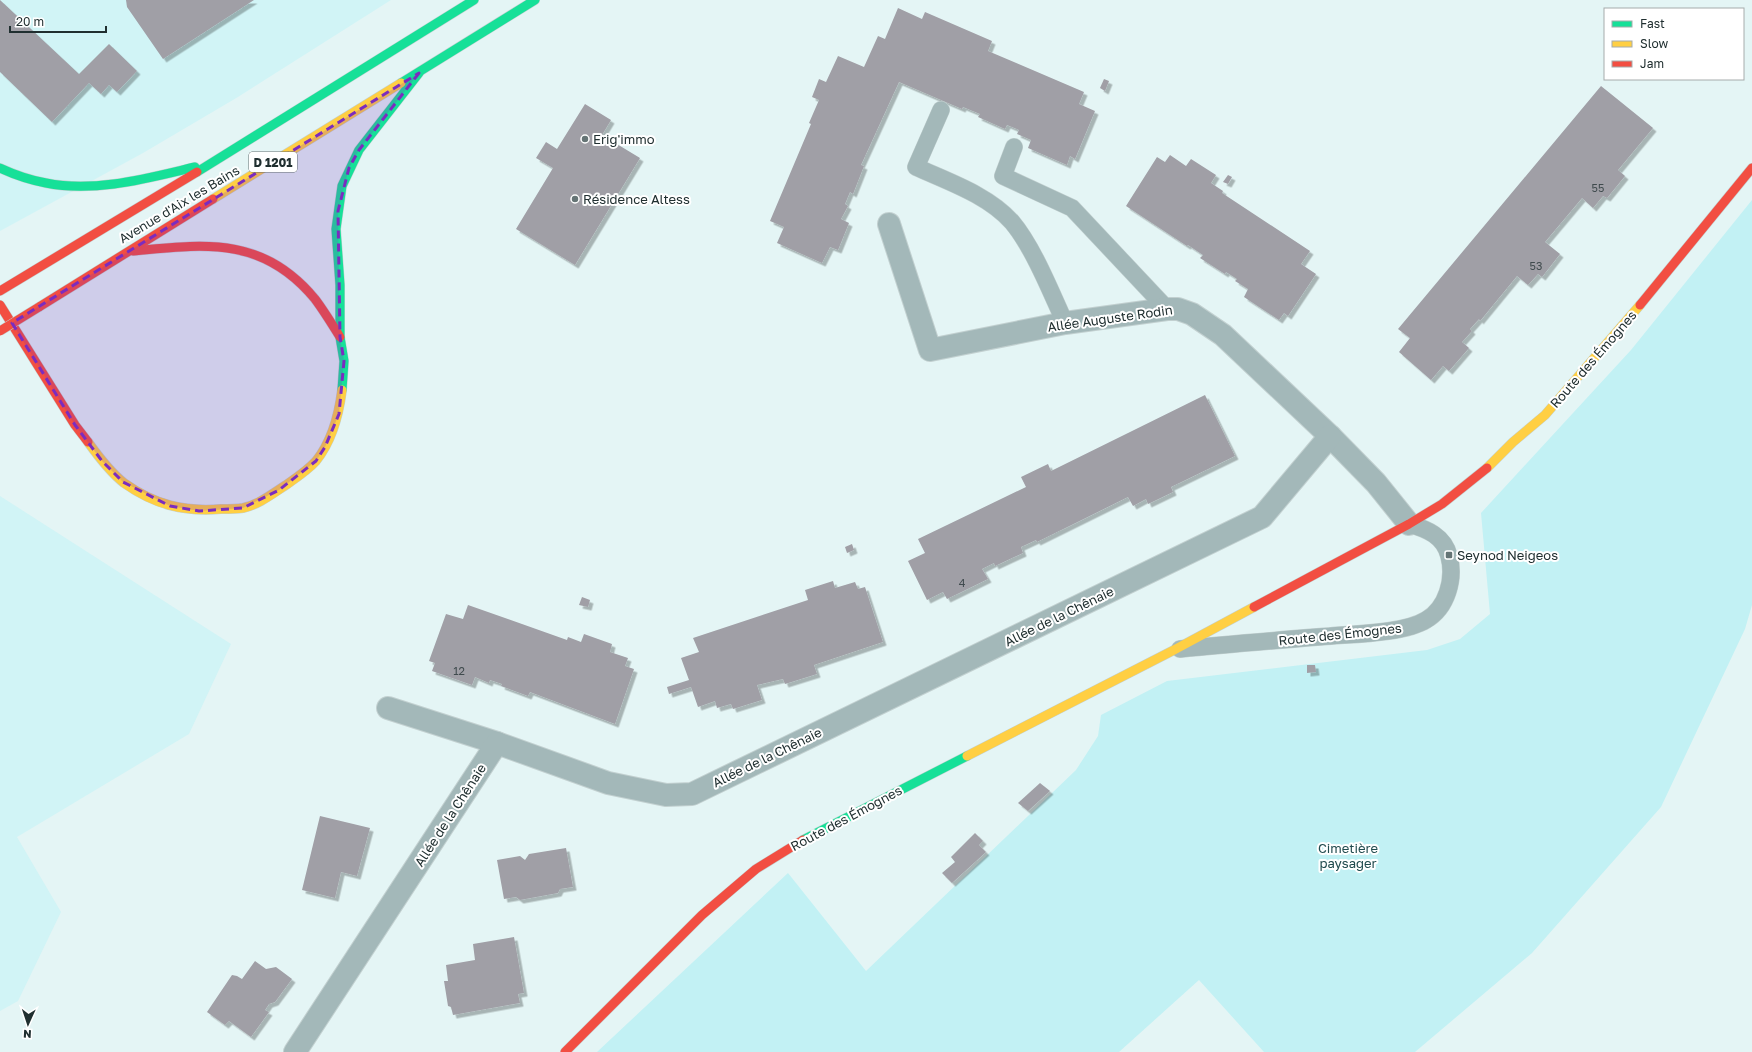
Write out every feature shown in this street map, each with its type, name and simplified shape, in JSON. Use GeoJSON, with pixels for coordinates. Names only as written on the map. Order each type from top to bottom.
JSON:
{"type":"FeatureCollection","features":[{"type":"Feature","properties":{"kind":"main road","name":"Avenue d'Aix les Bains"},"geometry":{"type":"LineString","coordinates":[[0,291],[214,162],[474,0]]}},
{"type":"Feature","properties":{"kind":"main road","name":"Avenue d'Aix les Bains"},"geometry":{"type":"LineString","coordinates":[[0,331],[535,0]]}},
{"type":"Feature","properties":{"kind":"main road"},"geometry":{"type":"LineString","coordinates":[[0,305],[75,425],[102,461],[123,482],[148,497],[170,506],[199,511],[243,508],[263,500],[298,477],[316,461],[325,447],[339,414],[343,385],[344,362],[340,337],[340,284],[336,229],[342,186],[358,150],[419,73]]}},
{"type":"Feature","properties":{"kind":"main road"},"geometry":{"type":"LineString","coordinates":[[0,168],[33,181],[58,186],[84,187],[138,180],[214,162]]}},
{"type":"Feature","properties":{"kind":"main road","name":"Route des Émognes"},"geometry":{"type":"LineString","coordinates":[[565,1052],[702,916],[756,869],[809,836],[1174,650],[1409,524],[1442,504],[1482,472],[1513,442],[1545,415],[1653,289],[1752,168]]}},
{"type":"Feature","properties":{"kind":"main road"},"geometry":{"type":"LineString","coordinates":[[128,251],[216,246],[230,247],[252,253],[273,262],[296,278],[314,298],[340,337]]}},
{"type":"Feature","properties":{"kind":"street","name":"Allée Auguste Rodin"},"geometry":{"type":"LineString","coordinates":[[888,224],[930,350],[1065,322],[1167,309],[1178,309],[1192,314],[1223,334],[1330,436],[1376,483],[1409,524]]}},
{"type":"Feature","properties":{"kind":"street","name":"Allée de la Chênaie"},"geometry":{"type":"LineString","coordinates":[[295,1052],[497,743],[608,783],[666,795],[692,794],[1262,517],[1330,436]]}},
{"type":"Feature","properties":{"kind":"street"},"geometry":{"type":"LineString","coordinates":[[388,708],[497,743]]}},
{"type":"Feature","properties":{"kind":"lane"},"geometry":{"type":"LineString","coordinates":[[941,110],[916,167],[976,195],[1011,222],[1025,240],[1065,322]]}},
{"type":"Feature","properties":{"kind":"lane"},"geometry":{"type":"LineString","coordinates":[[1014,147],[1003,176],[1072,208],[1167,309]]}},
{"type":"Feature","properties":{"kind":"lane","name":"Route des Émognes"},"geometry":{"type":"LineString","coordinates":[[1174,650],[1355,634],[1403,628],[1426,621],[1438,611],[1447,593],[1452,575],[1449,555],[1439,537],[1426,529],[1409,524]]}},
{"type":"Feature","properties":{"kind":"highlighted area"},"geometry":{"type":"Polygon","coordinates":[[[419,73],[359,150],[349,168],[338,211],[340,337],[344,361],[339,414],[325,447],[316,461],[279,490],[243,508],[199,511],[170,506],[123,482],[102,461],[75,425],[12,323],[419,73]]]}},
{"type":"Feature","properties":{"kind":"shaded area"},"geometry":{"type":"Polygon","coordinates":[[[0,0],[391,0],[238,97],[143,153],[0,231],[0,0]]]}},
{"type":"Feature","properties":{"kind":"shaded area"},"geometry":{"type":"Polygon","coordinates":[[[0,496],[231,644],[189,734],[17,837],[61,912],[18,1001],[0,1011],[0,496]]]}},
{"type":"Feature","properties":{"kind":"green space","name":"Cimetière paysager"},"geometry":{"type":"Polygon","coordinates":[[[1752,200],[1752,605],[1745,629],[1661,807],[1532,953],[1415,1052],[1264,1052],[1199,980],[1119,1052],[597,1052],[788,873],[866,971],[1076,770],[1098,736],[1101,715],[1167,681],[1427,650],[1460,639],[1490,614],[1481,513],[1631,350],[1752,200]]]}},
{"type":"Feature","properties":{"kind":"building"},"geometry":{"type":"Polygon","coordinates":[[[0,0],[79,74],[109,44],[137,71],[117,92],[109,85],[101,94],[89,83],[52,122],[0,72],[0,0]]]}},
{"type":"Feature","properties":{"kind":"building"},"geometry":{"type":"Polygon","coordinates":[[[126,0],[254,0],[163,59],[127,7],[126,0]]]}},
{"type":"Feature","properties":{"kind":"building"},"geometry":{"type":"Polygon","coordinates":[[[898,8],[922,19],[925,12],[992,41],[988,51],[1084,92],[1079,104],[1095,111],[1075,159],[1070,156],[1067,165],[1028,148],[1031,140],[1017,134],[1019,130],[1007,125],[1005,129],[978,117],[980,114],[963,107],[962,109],[899,82],[861,165],[864,166],[853,194],[850,192],[845,204],[848,206],[841,219],[849,223],[838,250],[830,247],[822,263],[777,243],[784,227],[770,221],[811,124],[809,123],[819,100],[812,97],[819,79],[826,82],[838,56],[864,67],[878,36],[885,39],[898,8]]]}},
{"type":"Feature","properties":{"kind":"building"},"geometry":{"type":"Polygon","coordinates":[[[1104,79],[1109,81],[1105,91],[1100,88],[1104,79]]]}},
{"type":"Feature","properties":{"kind":"building"},"geometry":{"type":"Polygon","coordinates":[[[1601,86],[1653,128],[1618,170],[1625,176],[1607,198],[1603,196],[1593,208],[1582,198],[1545,242],[1560,254],[1542,277],[1538,274],[1528,285],[1517,276],[1480,321],[1479,319],[1470,329],[1472,331],[1462,342],[1469,348],[1449,371],[1443,366],[1431,380],[1399,352],[1410,338],[1398,329],[1601,86]]]}},
{"type":"Feature","properties":{"kind":"building","name":"Résidence Altess"},"geometry":{"type":"Polygon","coordinates":[[[585,104],[611,120],[602,135],[640,158],[575,265],[516,229],[553,168],[536,158],[546,142],[557,149],[585,104]]]}},
{"type":"Feature","properties":{"kind":"building"},"geometry":{"type":"Polygon","coordinates":[[[1170,155],[1186,166],[1191,159],[1216,175],[1211,183],[1223,191],[1222,193],[1310,251],[1301,264],[1316,274],[1288,316],[1284,313],[1279,320],[1244,297],[1248,289],[1235,281],[1237,279],[1226,272],[1225,274],[1200,258],[1203,255],[1126,206],[1157,157],[1165,162],[1170,155]]]}},
{"type":"Feature","properties":{"kind":"building"},"geometry":{"type":"Polygon","coordinates":[[[1228,175],[1232,177],[1228,184],[1223,182],[1228,175]]]}},
{"type":"Feature","properties":{"kind":"building"},"geometry":{"type":"Polygon","coordinates":[[[1205,395],[1235,456],[1171,487],[1173,492],[1148,504],[1146,499],[1133,506],[1128,497],[1037,542],[1036,540],[1021,547],[1023,553],[995,566],[994,563],[982,569],[988,579],[947,599],[943,592],[927,600],[908,561],[925,553],[918,539],[1026,487],[1021,477],[1048,464],[1051,471],[1205,395]]]}},
{"type":"Feature","properties":{"kind":"building"},"geometry":{"type":"Polygon","coordinates":[[[852,544],[854,550],[847,553],[845,547],[852,544]]]}},
{"type":"Feature","properties":{"kind":"building"},"geometry":{"type":"Polygon","coordinates":[[[833,581],[835,588],[855,582],[858,589],[865,587],[883,642],[814,665],[817,674],[785,684],[783,679],[757,685],[762,700],[733,709],[731,704],[717,708],[715,701],[698,707],[691,687],[669,694],[667,687],[689,680],[681,658],[699,652],[693,638],[808,600],[805,590],[833,581]]]}},
{"type":"Feature","properties":{"kind":"building"},"geometry":{"type":"Polygon","coordinates":[[[582,597],[590,600],[588,607],[579,605],[582,597]]]}},
{"type":"Feature","properties":{"kind":"building"},"geometry":{"type":"Polygon","coordinates":[[[468,605],[567,640],[568,637],[581,642],[584,634],[612,644],[610,652],[628,658],[625,666],[634,669],[615,724],[530,692],[528,696],[501,686],[502,684],[490,680],[489,683],[475,677],[472,685],[432,671],[435,663],[429,661],[446,614],[463,619],[468,605]]]}},
{"type":"Feature","properties":{"kind":"building"},"geometry":{"type":"Polygon","coordinates":[[[1307,665],[1315,665],[1316,672],[1307,673],[1307,665]]]}},
{"type":"Feature","properties":{"kind":"building"},"geometry":{"type":"Polygon","coordinates":[[[1040,783],[1050,791],[1028,811],[1018,803],[1040,783]]]}},
{"type":"Feature","properties":{"kind":"building"},"geometry":{"type":"Polygon","coordinates":[[[320,816],[370,828],[357,876],[341,872],[335,898],[302,890],[320,816]]]}},
{"type":"Feature","properties":{"kind":"building"},"geometry":{"type":"Polygon","coordinates":[[[975,833],[983,841],[979,845],[986,852],[952,883],[942,873],[955,862],[951,857],[975,833]]]}},
{"type":"Feature","properties":{"kind":"building"},"geometry":{"type":"Polygon","coordinates":[[[566,848],[573,887],[560,889],[558,893],[520,900],[516,897],[504,899],[497,860],[520,856],[525,860],[529,854],[566,848]]]}},
{"type":"Feature","properties":{"kind":"building"},"geometry":{"type":"Polygon","coordinates":[[[514,937],[524,993],[518,994],[520,1003],[453,1015],[451,1007],[448,1006],[444,981],[448,981],[446,965],[475,960],[473,944],[514,937]]]}},
{"type":"Feature","properties":{"kind":"building"},"geometry":{"type":"Polygon","coordinates":[[[255,961],[266,969],[276,967],[292,979],[275,1002],[269,1004],[265,1010],[269,1012],[251,1037],[229,1021],[225,1025],[207,1012],[232,975],[242,979],[255,961]]]}},
{"type":"Feature","properties":{"kind":"traffic: fast"},"geometry":{"type":"LineString","coordinates":[[197,172],[474,0]]}},
{"type":"Feature","properties":{"kind":"traffic: fast"},"geometry":{"type":"LineString","coordinates":[[401,83],[535,0]]}},
{"type":"Feature","properties":{"kind":"traffic: fast"},"geometry":{"type":"LineString","coordinates":[[342,390],[344,361],[340,337],[340,285],[336,229],[342,186],[359,150],[419,73]]}},
{"type":"Feature","properties":{"kind":"traffic: fast"},"geometry":{"type":"LineString","coordinates":[[0,168],[40,182],[65,186],[83,186],[140,180],[195,167]]}},
{"type":"Feature","properties":{"kind":"traffic: fast"},"geometry":{"type":"LineString","coordinates":[[803,840],[967,756]]}},
{"type":"Feature","properties":{"kind":"traffic: slow"},"geometry":{"type":"LineString","coordinates":[[213,199],[401,83]]}},
{"type":"Feature","properties":{"kind":"traffic: slow"},"geometry":{"type":"LineString","coordinates":[[1487,468],[1513,442],[1545,415],[1640,305]]}},
{"type":"Feature","properties":{"kind":"traffic: slow"},"geometry":{"type":"LineString","coordinates":[[88,442],[104,464],[119,479],[136,491],[159,502],[182,508],[207,510],[249,507],[260,502],[286,485],[302,474],[316,461],[322,453],[334,427],[342,390]]}},
{"type":"Feature","properties":{"kind":"traffic: slow"},"geometry":{"type":"LineString","coordinates":[[967,756],[1174,650],[1254,607]]}},
{"type":"Feature","properties":{"kind":"traffic: jam"},"geometry":{"type":"LineString","coordinates":[[1640,305],[1752,168]]}},
{"type":"Feature","properties":{"kind":"traffic: jam"},"geometry":{"type":"LineString","coordinates":[[0,291],[197,172]]}},
{"type":"Feature","properties":{"kind":"traffic: jam"},"geometry":{"type":"LineString","coordinates":[[39,307],[213,199]]}},
{"type":"Feature","properties":{"kind":"traffic: jam"},"geometry":{"type":"LineString","coordinates":[[133,251],[160,248],[209,246],[254,254],[275,264],[295,279],[315,299],[340,337]]}},
{"type":"Feature","properties":{"kind":"traffic: jam"},"geometry":{"type":"LineString","coordinates":[[0,305],[75,425],[88,442]]}},
{"type":"Feature","properties":{"kind":"traffic: jam"},"geometry":{"type":"LineString","coordinates":[[0,331],[39,307]]}},
{"type":"Feature","properties":{"kind":"traffic: jam"},"geometry":{"type":"LineString","coordinates":[[1254,607],[1409,524],[1442,504],[1487,468]]}},
{"type":"Feature","properties":{"kind":"traffic: jam"},"geometry":{"type":"LineString","coordinates":[[565,1052],[702,915],[756,869],[803,840]]}},
{"type":"Feature","properties":{"kind":"place","name":"Erig'immo"},"geometry":{"type":"Point","coordinates":[585,139]}},
{"type":"Feature","properties":{"kind":"place","name":"Résidence Altess"},"geometry":{"type":"Point","coordinates":[575,199]}},
{"type":"Feature","properties":{"kind":"place","name":"Seynod Neigeos"},"geometry":{"type":"Point","coordinates":[1449,555]}}]}
